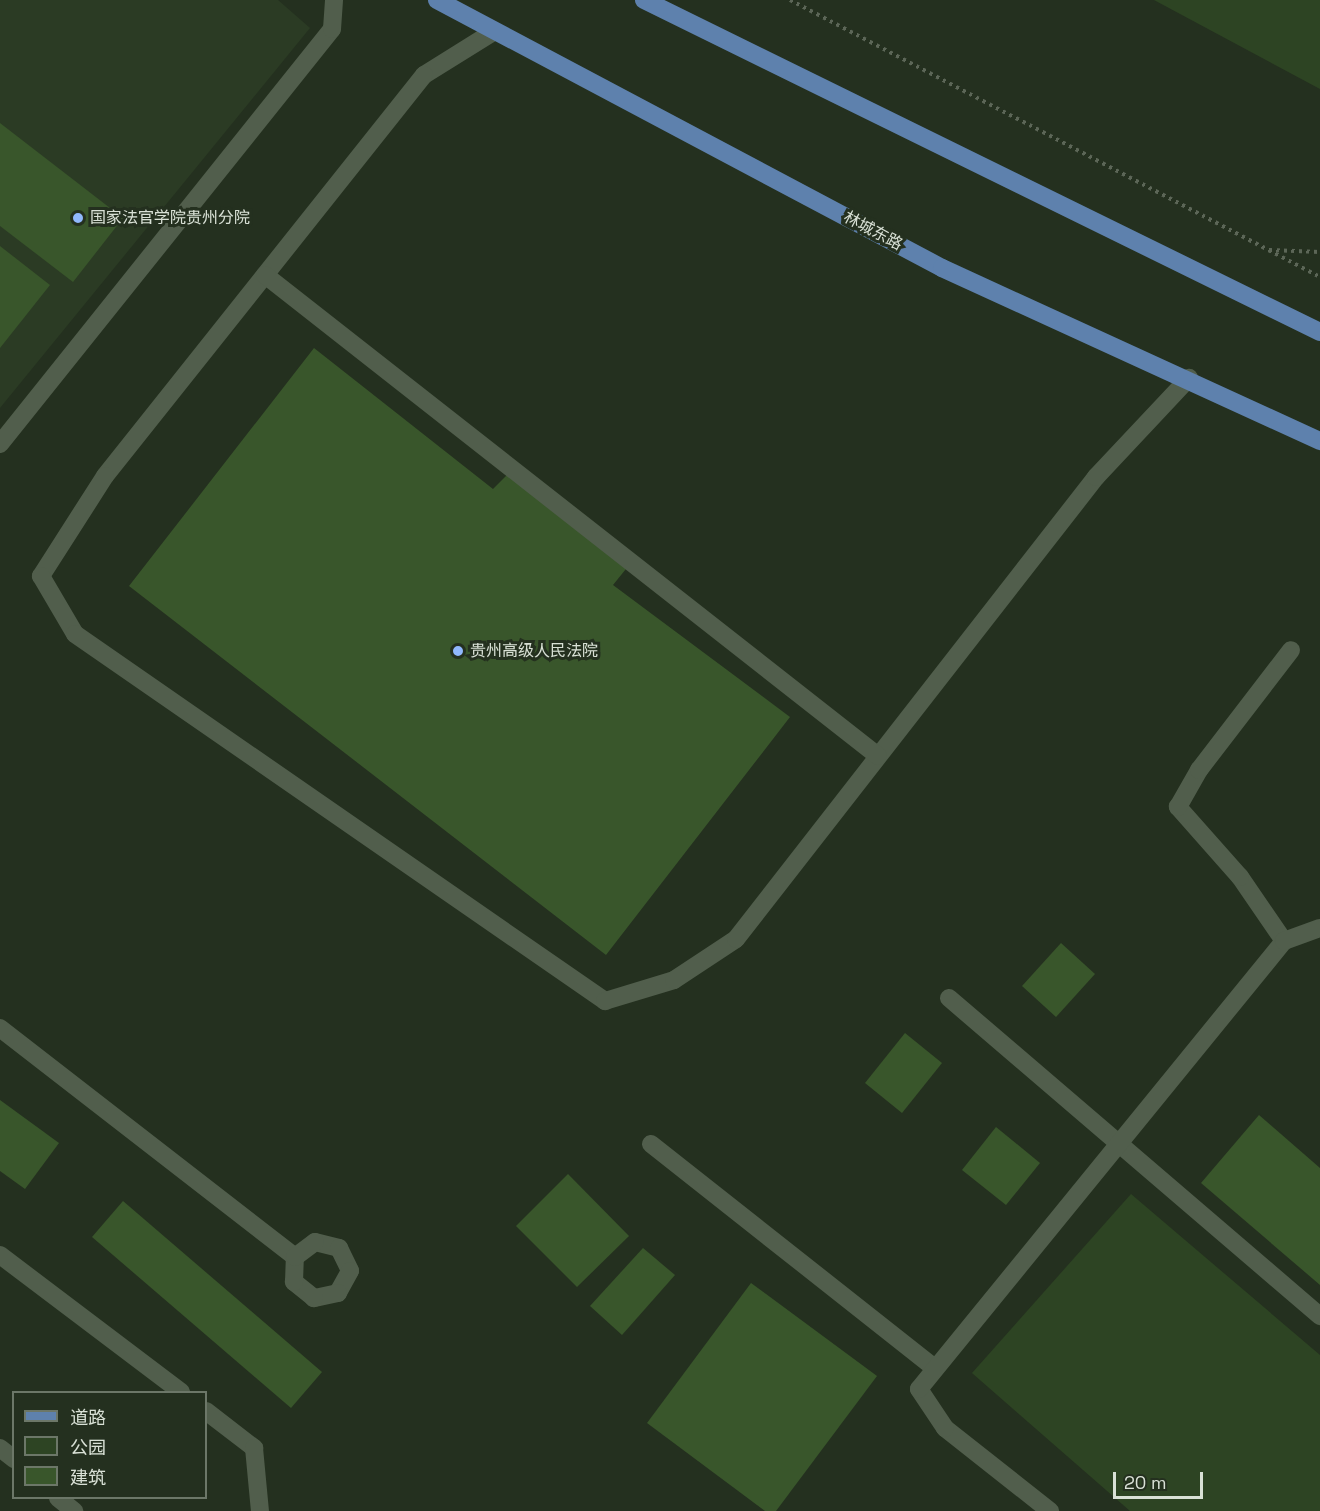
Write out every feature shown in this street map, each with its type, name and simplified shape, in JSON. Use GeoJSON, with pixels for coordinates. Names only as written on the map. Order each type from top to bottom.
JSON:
{"type":"FeatureCollection","features":[{"type":"Feature","properties":{"kind":"main road","name":"林城东路"},"geometry":{"type":"LineString","coordinates":[[437,0],[493,32],[942,268],[1189,378],[1320,441]]}},
{"type":"Feature","properties":{"kind":"main road"},"geometry":{"type":"LineString","coordinates":[[644,0],[1320,332]]}},
{"type":"Feature","properties":{"kind":"street"},"geometry":{"type":"LineString","coordinates":[[0,444],[333,29],[334,0]]}},
{"type":"Feature","properties":{"kind":"street"},"geometry":{"type":"LineString","coordinates":[[493,32],[424,75],[105,476],[41,576],[75,634],[605,1001],[674,980],[736,939],[1096,477],[1189,378]]}},
{"type":"Feature","properties":{"kind":"street"},"geometry":{"type":"LineString","coordinates":[[265,275],[878,756]]}},
{"type":"Feature","properties":{"kind":"street"},"geometry":{"type":"LineString","coordinates":[[1284,941],[1240,877],[1178,807],[1199,770],[1291,650]]}},
{"type":"Feature","properties":{"kind":"street"},"geometry":{"type":"LineString","coordinates":[[1050,1511],[945,1428],[919,1389],[1117,1143],[1284,941],[1320,928]]}},
{"type":"Feature","properties":{"kind":"street"},"geometry":{"type":"LineString","coordinates":[[949,998],[1320,1316]]}},
{"type":"Feature","properties":{"kind":"street"},"geometry":{"type":"LineString","coordinates":[[0,1028],[295,1257]]}},
{"type":"Feature","properties":{"kind":"street"},"geometry":{"type":"LineString","coordinates":[[651,1144],[935,1368]]}},
{"type":"Feature","properties":{"kind":"street"},"geometry":{"type":"LineString","coordinates":[[0,1255],[180,1391]]}},
{"type":"Feature","properties":{"kind":"street"},"geometry":{"type":"LineString","coordinates":[[207,1412],[254,1448],[260,1511]]}},
{"type":"Feature","properties":{"kind":"street"},"geometry":{"type":"LineString","coordinates":[[0,1448],[12,1457]]}},
{"type":"Feature","properties":{"kind":"street"},"geometry":{"type":"LineString","coordinates":[[60,1499],[74,1511]]}},
{"type":"Feature","properties":{"kind":"path"},"geometry":{"type":"LineString","coordinates":[[790,0],[1320,277]]}},
{"type":"Feature","properties":{"kind":"path"},"geometry":{"type":"LineString","coordinates":[[1269,250],[1320,252]]}},
{"type":"Feature","properties":{"kind":"shaded area","name":"国家法官学院贵州分院"},"geometry":{"type":"Polygon","coordinates":[[[0,0],[278,0],[310,28],[0,408],[0,0]]]}},
{"type":"Feature","properties":{"kind":"green space"},"geometry":{"type":"Polygon","coordinates":[[[1154,0],[1320,0],[1320,89],[1154,0]]]}},
{"type":"Feature","properties":{"kind":"green space"},"geometry":{"type":"Polygon","coordinates":[[[1131,1194],[1320,1355],[1320,1511],[1130,1511],[972,1373],[1131,1194]]]}},
{"type":"Feature","properties":{"kind":"building"},"geometry":{"type":"Polygon","coordinates":[[[0,123],[123,218],[73,282],[0,226],[0,123]]]}},
{"type":"Feature","properties":{"kind":"building"},"geometry":{"type":"Polygon","coordinates":[[[0,246],[50,285],[0,348],[0,246]]]}},
{"type":"Feature","properties":{"kind":"building","name":"贵州高级人民法院"},"geometry":{"type":"Polygon","coordinates":[[[314,348],[493,489],[517,465],[634,559],[613,585],[790,717],[606,955],[129,586],[314,348]]]}},
{"type":"Feature","properties":{"kind":"building"},"geometry":{"type":"Polygon","coordinates":[[[1061,943],[1095,974],[1056,1017],[1022,986],[1061,943]]]}},
{"type":"Feature","properties":{"kind":"building"},"geometry":{"type":"Polygon","coordinates":[[[905,1033],[942,1063],[902,1113],[865,1083],[905,1033]]]}},
{"type":"Feature","properties":{"kind":"building"},"geometry":{"type":"Polygon","coordinates":[[[0,1100],[59,1143],[25,1189],[0,1171],[0,1100]]]}},
{"type":"Feature","properties":{"kind":"building"},"geometry":{"type":"Polygon","coordinates":[[[1259,1115],[1320,1168],[1320,1285],[1201,1183],[1259,1115]]]}},
{"type":"Feature","properties":{"kind":"building"},"geometry":{"type":"Polygon","coordinates":[[[996,1127],[1040,1163],[1006,1205],[962,1170],[996,1127]]]}},
{"type":"Feature","properties":{"kind":"building"},"geometry":{"type":"Polygon","coordinates":[[[568,1174],[629,1236],[577,1287],[516,1226],[568,1174]]]}},
{"type":"Feature","properties":{"kind":"building"},"geometry":{"type":"Polygon","coordinates":[[[123,1201],[322,1372],[291,1408],[92,1237],[123,1201]]]}},
{"type":"Feature","properties":{"kind":"building"},"geometry":{"type":"Polygon","coordinates":[[[643,1248],[675,1275],[622,1335],[590,1306],[643,1248]]]}},
{"type":"Feature","properties":{"kind":"building"},"geometry":{"type":"Polygon","coordinates":[[[751,1283],[877,1376],[776,1511],[765,1511],[647,1423],[751,1283]]]}},
{"type":"Feature","properties":{"kind":"place","name":"国家法官学院贵州分院"},"geometry":{"type":"Point","coordinates":[78,218]}},
{"type":"Feature","properties":{"kind":"place","name":"贵州高级人民法院"},"geometry":{"type":"Point","coordinates":[458,651]}}]}
